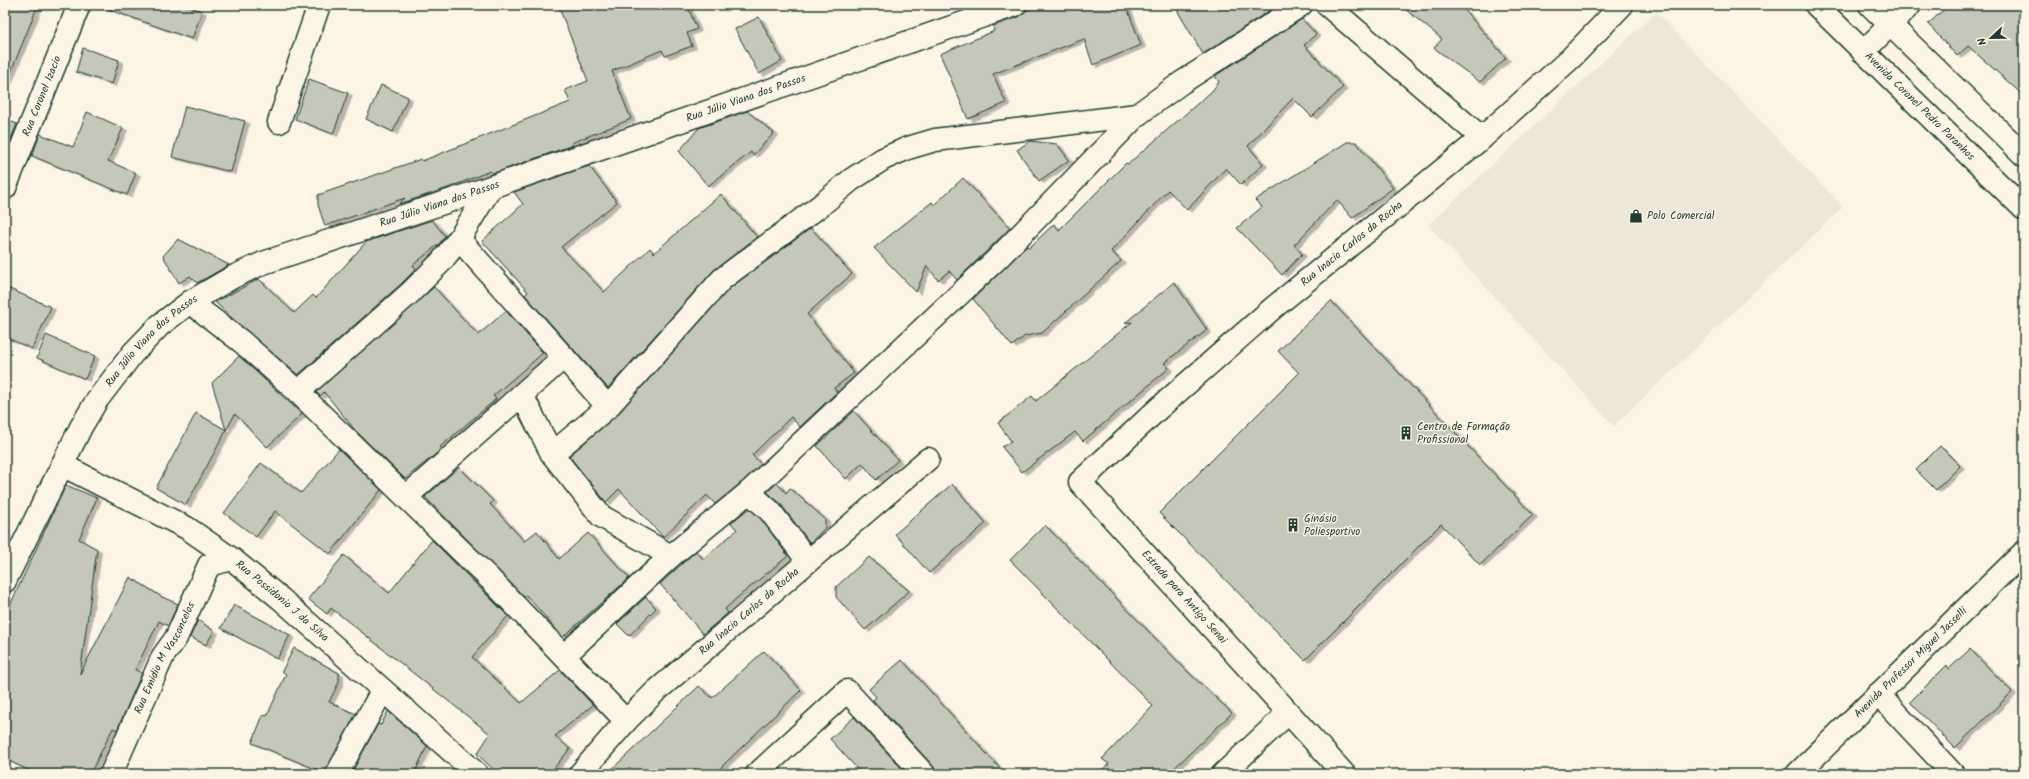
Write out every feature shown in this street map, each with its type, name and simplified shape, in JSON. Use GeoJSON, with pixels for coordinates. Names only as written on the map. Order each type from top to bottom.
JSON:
{"type":"FeatureCollection","features":[{"type":"Feature","properties":{"kind":"street","name":"Rua Coronel Izacio"},"geometry":{"type":"LineString","coordinates":[[5,188],[79,5]]}},
{"type":"Feature","properties":{"kind":"street"},"geometry":{"type":"LineString","coordinates":[[279,122],[319,5]]}},
{"type":"Feature","properties":{"kind":"street","name":"Rua Júlio Viana dos Passos"},"geometry":{"type":"LineString","coordinates":[[5,581],[96,400],[133,354],[160,325],[190,302],[232,277],[263,263],[491,187],[1015,5]]}},
{"type":"Feature","properties":{"kind":"street"},"geometry":{"type":"LineString","coordinates":[[565,655],[671,556],[749,492],[997,259],[1137,114],[1181,83],[1301,5]]}},
{"type":"Feature","properties":{"kind":"street"},"geometry":{"type":"LineString","coordinates":[[1327,5],[1482,138]]}},
{"type":"Feature","properties":{"kind":"street","name":"Rua Inacio Carlos da Rocha"},"geometry":{"type":"LineString","coordinates":[[1080,482],[1158,409],[1273,308],[1482,138],[1571,58],[1622,5]]}},
{"type":"Feature","properties":{"kind":"street","name":"Avenida Coronel Pedro Paranhos"},"geometry":{"type":"LineString","coordinates":[[1816,5],[2024,209]]}},
{"type":"Feature","properties":{"kind":"street"},"geometry":{"type":"LineString","coordinates":[[1870,5],[2024,155]]}},
{"type":"Feature","properties":{"kind":"street"},"geometry":{"type":"LineString","coordinates":[[1864,52],[1910,5]]}},
{"type":"Feature","properties":{"kind":"street"},"geometry":{"type":"LineString","coordinates":[[552,454],[608,407],[722,279],[821,205],[851,180],[883,160],[908,148],[935,140],[1137,114]]}},
{"type":"Feature","properties":{"kind":"street"},"geometry":{"type":"LineString","coordinates":[[298,392],[410,293],[441,262],[459,239],[491,187]]}},
{"type":"Feature","properties":{"kind":"street"},"geometry":{"type":"LineString","coordinates":[[459,239],[608,407]]}},
{"type":"Feature","properties":{"kind":"street"},"geometry":{"type":"LineString","coordinates":[[190,302],[242,342],[298,392],[565,655],[626,721]]}},
{"type":"Feature","properties":{"kind":"street"},"geometry":{"type":"LineString","coordinates":[[406,497],[564,357]]}},
{"type":"Feature","properties":{"kind":"street"},"geometry":{"type":"LineString","coordinates":[[522,395],[552,454],[601,516],[671,556]]}},
{"type":"Feature","properties":{"kind":"street","name":"Rua Inacio Carlos da Rocha"},"geometry":{"type":"LineString","coordinates":[[580,774],[626,721],[682,668],[928,459]]}},
{"type":"Feature","properties":{"kind":"street","name":"Rua Possidonio J da Silva"},"geometry":{"type":"LineString","coordinates":[[62,465],[188,528],[232,559],[281,599],[382,691],[477,774]]}},
{"type":"Feature","properties":{"kind":"street","name":"Estrada para Antigo Senai"},"geometry":{"type":"LineString","coordinates":[[1080,482],[1344,774]]}},
{"type":"Feature","properties":{"kind":"street"},"geometry":{"type":"LineString","coordinates":[[749,492],[770,512],[808,561]]}},
{"type":"Feature","properties":{"kind":"street","name":"Avenida Professor Miguel Jasselli"},"geometry":{"type":"LineString","coordinates":[[1797,774],[2024,552]]}},
{"type":"Feature","properties":{"kind":"street","name":"Rua Emidio M Vasconcelos"},"geometry":{"type":"LineString","coordinates":[[111,774],[163,656],[176,638],[209,565],[232,559]]}},
{"type":"Feature","properties":{"kind":"street"},"geometry":{"type":"LineString","coordinates":[[337,774],[382,691]]}},
{"type":"Feature","properties":{"kind":"street"},"geometry":{"type":"LineString","coordinates":[[757,774],[847,691],[924,774]]}},
{"type":"Feature","properties":{"kind":"street"},"geometry":{"type":"LineString","coordinates":[[1878,694],[1953,774]]}},
{"type":"Feature","properties":{"kind":"street"},"geometry":{"type":"LineString","coordinates":[[1223,774],[1288,713]]}},
{"type":"Feature","properties":{"kind":"shaded area","name":"Polo Comercial"},"geometry":{"type":"Polygon","coordinates":[[[1656,12],[1843,207],[1614,426],[1428,225],[1656,12]]]}},
{"type":"Feature","properties":{"kind":"building"},"geometry":{"type":"Polygon","coordinates":[[[5,5],[38,5],[6,84],[5,84],[5,5]]]}},
{"type":"Feature","properties":{"kind":"building"},"geometry":{"type":"Polygon","coordinates":[[[106,5],[185,5],[202,11],[192,39],[105,8],[106,5]]]}},
{"type":"Feature","properties":{"kind":"building"},"geometry":{"type":"Polygon","coordinates":[[[558,5],[687,5],[697,29],[687,33],[692,46],[665,56],[662,50],[612,71],[631,119],[571,143],[573,145],[497,172],[491,173],[490,171],[448,188],[399,204],[405,198],[325,226],[318,205],[318,195],[421,159],[422,161],[570,102],[565,90],[588,81],[558,5]]]}},
{"type":"Feature","properties":{"kind":"building"},"geometry":{"type":"Polygon","coordinates":[[[1042,5],[1126,5],[1141,45],[1093,65],[1084,39],[993,74],[1006,103],[968,119],[940,54],[994,31],[993,26],[1019,17],[1025,11],[1042,5]]]}},
{"type":"Feature","properties":{"kind":"building"},"geometry":{"type":"Polygon","coordinates":[[[1174,5],[1278,5],[1203,54],[1174,5]]]}},
{"type":"Feature","properties":{"kind":"building"},"geometry":{"type":"Polygon","coordinates":[[[1400,5],[1460,5],[1506,58],[1480,82],[1434,48],[1442,39],[1400,5]]]}},
{"type":"Feature","properties":{"kind":"building"},"geometry":{"type":"Polygon","coordinates":[[[1949,5],[2024,5],[2024,96],[1968,46],[1957,56],[1928,24],[1949,5]]]}},
{"type":"Feature","properties":{"kind":"building"},"geometry":{"type":"Polygon","coordinates":[[[759,17],[782,61],[759,74],[735,29],[759,17]]]}},
{"type":"Feature","properties":{"kind":"building"},"geometry":{"type":"Polygon","coordinates":[[[1302,19],[1316,34],[1304,45],[1343,87],[1312,117],[1293,98],[1248,146],[1263,164],[1241,185],[1226,168],[1187,210],[1168,190],[1111,251],[1121,261],[1042,333],[1025,336],[1012,346],[973,299],[1027,246],[1029,248],[1054,224],[1059,230],[1126,163],[1128,164],[1212,91],[1219,82],[1215,76],[1302,19]]]}},
{"type":"Feature","properties":{"kind":"building"},"geometry":{"type":"Polygon","coordinates":[[[83,48],[119,60],[112,84],[76,72],[83,48]]]}},
{"type":"Feature","properties":{"kind":"building"},"geometry":{"type":"Polygon","coordinates":[[[309,79],[348,93],[333,134],[295,119],[309,79]]]}},
{"type":"Feature","properties":{"kind":"building"},"geometry":{"type":"Polygon","coordinates":[[[381,85],[408,97],[393,132],[366,119],[381,85]]]}},
{"type":"Feature","properties":{"kind":"building"},"geometry":{"type":"Polygon","coordinates":[[[185,106],[245,121],[231,172],[172,157],[185,106]]]}},
{"type":"Feature","properties":{"kind":"building"},"geometry":{"type":"Polygon","coordinates":[[[747,111],[774,133],[753,155],[751,152],[708,186],[679,151],[699,128],[747,111]]]}},
{"type":"Feature","properties":{"kind":"building"},"geometry":{"type":"Polygon","coordinates":[[[87,112],[123,128],[108,161],[136,173],[127,195],[32,156],[40,134],[73,147],[87,112]]]}},
{"type":"Feature","properties":{"kind":"building"},"geometry":{"type":"Polygon","coordinates":[[[5,119],[17,124],[8,146],[5,145],[5,119]]]}},
{"type":"Feature","properties":{"kind":"building"},"geometry":{"type":"Polygon","coordinates":[[[1030,141],[1057,144],[1069,160],[1039,181],[1017,150],[1030,141]]]}},
{"type":"Feature","properties":{"kind":"building"},"geometry":{"type":"Polygon","coordinates":[[[1347,142],[1356,142],[1393,188],[1352,218],[1337,200],[1294,245],[1302,254],[1282,275],[1237,228],[1262,207],[1255,200],[1347,142]]]}},
{"type":"Feature","properties":{"kind":"building"},"geometry":{"type":"Polygon","coordinates":[[[589,166],[617,202],[561,247],[604,292],[650,248],[654,253],[721,194],[757,237],[713,271],[608,388],[525,295],[528,292],[482,241],[523,204],[514,192],[589,166]]]}},
{"type":"Feature","properties":{"kind":"building"},"geometry":{"type":"Polygon","coordinates":[[[963,178],[1010,228],[957,280],[949,271],[938,280],[927,266],[916,292],[874,248],[932,202],[934,205],[963,178]]]}},
{"type":"Feature","properties":{"kind":"building"},"geometry":{"type":"Polygon","coordinates":[[[432,220],[445,236],[440,243],[413,265],[416,269],[401,284],[298,375],[215,302],[259,279],[294,313],[313,295],[316,298],[366,242],[432,220]]]}},
{"type":"Feature","properties":{"kind":"building"},"geometry":{"type":"Polygon","coordinates":[[[811,228],[852,274],[807,314],[854,373],[834,388],[837,392],[800,427],[791,417],[752,455],[761,464],[741,483],[715,504],[707,495],[663,537],[619,489],[606,502],[569,456],[617,415],[730,288],[811,228]]]}},
{"type":"Feature","properties":{"kind":"building"},"geometry":{"type":"Polygon","coordinates":[[[178,239],[229,265],[197,283],[190,276],[179,283],[163,256],[178,239]]]}},
{"type":"Feature","properties":{"kind":"building"},"geometry":{"type":"Polygon","coordinates":[[[1174,282],[1207,330],[1164,363],[1169,368],[1083,441],[1075,432],[1022,472],[1002,447],[1011,441],[998,423],[1032,396],[1036,401],[1132,322],[1125,323],[1174,282]]]}},
{"type":"Feature","properties":{"kind":"building"},"geometry":{"type":"Polygon","coordinates":[[[5,287],[51,307],[32,349],[5,337],[5,287]]]}},
{"type":"Feature","properties":{"kind":"building"},"geometry":{"type":"Polygon","coordinates":[[[434,287],[478,335],[506,311],[543,353],[493,396],[496,399],[440,447],[442,449],[405,479],[355,430],[324,392],[320,396],[316,392],[434,287]]]}},
{"type":"Feature","properties":{"kind":"building"},"geometry":{"type":"Polygon","coordinates":[[[1331,301],[1533,515],[1480,565],[1441,524],[1305,660],[1159,513],[1299,373],[1278,351],[1331,301]]]}},
{"type":"Feature","properties":{"kind":"building"},"geometry":{"type":"Polygon","coordinates":[[[46,335],[95,356],[85,379],[37,358],[46,335]]]}},
{"type":"Feature","properties":{"kind":"building"},"geometry":{"type":"Polygon","coordinates":[[[239,356],[302,414],[267,447],[235,414],[186,505],[156,488],[196,413],[226,430],[212,383],[239,356]]]}},
{"type":"Feature","properties":{"kind":"building"},"geometry":{"type":"Polygon","coordinates":[[[854,411],[898,460],[876,480],[862,463],[846,479],[817,446],[854,411]]]}},
{"type":"Feature","properties":{"kind":"building"},"geometry":{"type":"Polygon","coordinates":[[[1940,446],[1960,466],[1936,490],[1916,470],[1940,446]]]}},
{"type":"Feature","properties":{"kind":"building"},"geometry":{"type":"Polygon","coordinates":[[[339,449],[381,490],[330,554],[275,511],[256,537],[224,513],[261,463],[301,493],[339,449]]]}},
{"type":"Feature","properties":{"kind":"building"},"geometry":{"type":"Polygon","coordinates":[[[459,467],[493,501],[490,504],[524,541],[537,531],[559,559],[588,533],[629,578],[563,637],[526,595],[524,597],[425,497],[459,467]]]}},
{"type":"Feature","properties":{"kind":"building"},"geometry":{"type":"Polygon","coordinates":[[[777,483],[786,493],[790,488],[825,519],[825,528],[810,543],[780,503],[767,492],[777,483]]]}},
{"type":"Feature","properties":{"kind":"building"},"geometry":{"type":"Polygon","coordinates":[[[952,484],[986,523],[929,573],[895,534],[952,484]]]}},
{"type":"Feature","properties":{"kind":"building"},"geometry":{"type":"Polygon","coordinates":[[[66,485],[97,498],[79,539],[97,549],[80,674],[130,577],[162,597],[178,604],[168,626],[159,621],[135,670],[142,673],[117,730],[113,728],[90,774],[36,774],[5,759],[5,616],[66,485]]]}},
{"type":"Feature","properties":{"kind":"building"},"geometry":{"type":"Polygon","coordinates":[[[749,508],[761,519],[788,556],[738,597],[725,609],[728,613],[703,634],[660,584],[696,551],[703,559],[737,530],[731,523],[749,508]]]}},
{"type":"Feature","properties":{"kind":"building"},"geometry":{"type":"Polygon","coordinates":[[[1045,525],[1188,672],[1232,713],[1168,774],[1097,774],[1109,764],[1102,759],[1153,706],[1010,560],[1045,525]]]}},
{"type":"Feature","properties":{"kind":"building"},"geometry":{"type":"Polygon","coordinates":[[[432,540],[508,616],[472,657],[521,703],[560,670],[593,705],[555,736],[570,749],[549,774],[498,774],[477,754],[490,734],[331,608],[327,614],[308,599],[344,555],[389,593],[432,540]]]}},
{"type":"Feature","properties":{"kind":"building"},"geometry":{"type":"Polygon","coordinates":[[[869,557],[909,591],[865,630],[836,597],[836,587],[869,557]]]}},
{"type":"Feature","properties":{"kind":"building"},"geometry":{"type":"Polygon","coordinates":[[[646,597],[656,608],[629,636],[617,624],[646,597]]]}},
{"type":"Feature","properties":{"kind":"building"},"geometry":{"type":"Polygon","coordinates":[[[234,605],[290,635],[277,659],[221,628],[234,605]]]}},
{"type":"Feature","properties":{"kind":"building"},"geometry":{"type":"Polygon","coordinates":[[[198,620],[214,631],[206,645],[190,637],[198,620]]]}},
{"type":"Feature","properties":{"kind":"building"},"geometry":{"type":"Polygon","coordinates":[[[294,648],[339,673],[339,682],[329,702],[356,714],[325,773],[252,743],[263,715],[267,716],[286,674],[282,671],[294,648]]]}},
{"type":"Feature","properties":{"kind":"building"},"geometry":{"type":"Polygon","coordinates":[[[1970,649],[2012,692],[1955,748],[1910,702],[1947,665],[1949,669],[1970,649]]]}},
{"type":"Feature","properties":{"kind":"building"},"geometry":{"type":"Polygon","coordinates":[[[764,651],[801,690],[714,774],[607,774],[699,686],[712,698],[764,651]]]}},
{"type":"Feature","properties":{"kind":"building"},"geometry":{"type":"Polygon","coordinates":[[[902,660],[1005,774],[936,774],[933,766],[873,700],[876,697],[869,689],[902,660]]]}},
{"type":"Feature","properties":{"kind":"building"},"geometry":{"type":"Polygon","coordinates":[[[388,711],[427,746],[414,774],[351,774],[378,724],[381,725],[388,711]]]}},
{"type":"Feature","properties":{"kind":"building"},"geometry":{"type":"Polygon","coordinates":[[[854,717],[907,774],[862,774],[830,739],[854,717]]]}},
{"type":"Feature","properties":{"kind":"place","name":"Polo Comercial"},"geometry":{"type":"Point","coordinates":[1636,216]}},
{"type":"Feature","properties":{"kind":"place","name":"Centro de Formação Profissional"},"geometry":{"type":"Point","coordinates":[1406,433]}},
{"type":"Feature","properties":{"kind":"place","name":"Ginásio Poliesportivo"},"geometry":{"type":"Point","coordinates":[1293,525]}}]}
